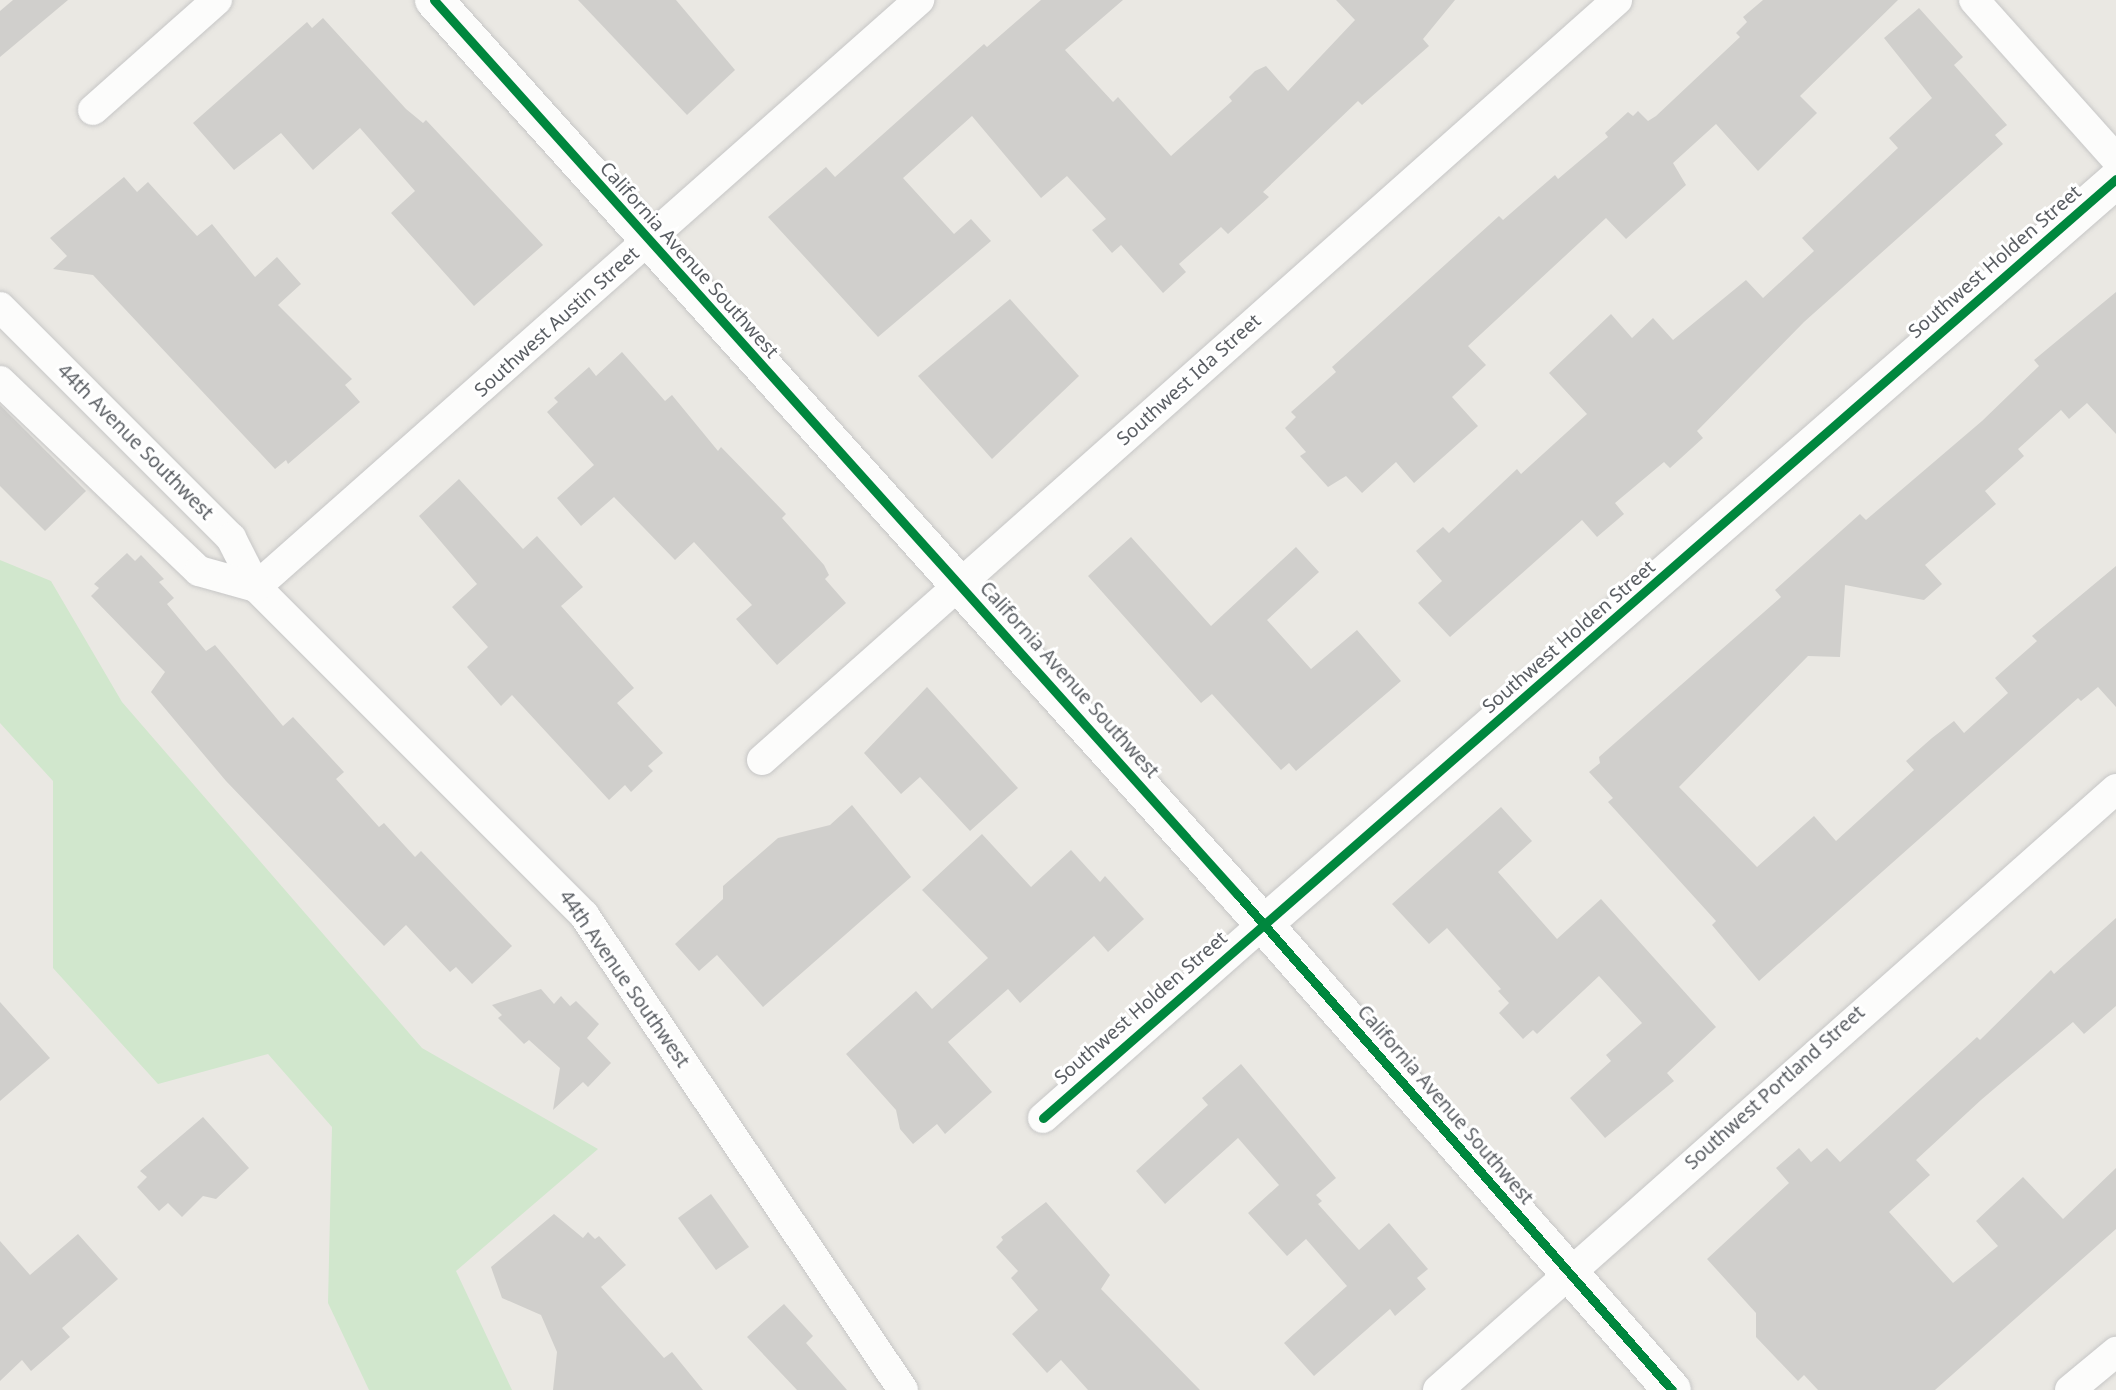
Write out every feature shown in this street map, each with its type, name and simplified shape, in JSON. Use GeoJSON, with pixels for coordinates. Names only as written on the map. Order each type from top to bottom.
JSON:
{"type":"FeatureCollection","features":[{"type":"Feature","properties":{"kind":"main road","name":"California Avenue Southwest"},"geometry":{"type":"LineString","coordinates":[[434,0],[1263,924],[1672,1390]]}},
{"type":"Feature","properties":{"kind":"street"},"geometry":{"type":"LineString","coordinates":[[93,110],[217,0]]}},
{"type":"Feature","properties":{"kind":"street","name":"Southwest Austin Street"},"geometry":{"type":"LineString","coordinates":[[256,587],[919,0]]}},
{"type":"Feature","properties":{"kind":"street","name":"Southwest Ida Street"},"geometry":{"type":"LineString","coordinates":[[762,760],[1617,0]]}},
{"type":"Feature","properties":{"kind":"street"},"geometry":{"type":"LineString","coordinates":[[1974,0],[2116,159]]}},
{"type":"Feature","properties":{"kind":"street","name":"Southwest Holden Street"},"geometry":{"type":"LineString","coordinates":[[1043,1118],[2116,178]]}},
{"type":"Feature","properties":{"kind":"street","name":"44th Avenue Southwest"},"geometry":{"type":"LineString","coordinates":[[0,307],[231,538],[256,587],[584,915],[903,1390]]}},
{"type":"Feature","properties":{"kind":"street","name":"44th Avenue Southwest"},"geometry":{"type":"LineString","coordinates":[[0,382],[199,571],[256,587]]}},
{"type":"Feature","properties":{"kind":"street","name":"Southwest Portland Street"},"geometry":{"type":"LineString","coordinates":[[1437,1390],[2116,789]]}},
{"type":"Feature","properties":{"kind":"street"},"geometry":{"type":"LineString","coordinates":[[2070,1390],[2116,1352]]}},
{"type":"Feature","properties":{"kind":"green space"},"geometry":{"type":"Polygon","coordinates":[[[0,560],[51,581],[122,702],[422,1048],[598,1149],[456,1271],[512,1390],[369,1390],[328,1303],[332,1127],[268,1054],[158,1084],[53,968],[53,781],[0,723],[0,560]]]}},
{"type":"Feature","properties":{"kind":"building"},"geometry":{"type":"Polygon","coordinates":[[[13,0],[68,0],[0,57],[0,11],[13,0]]]}},
{"type":"Feature","properties":{"kind":"building"},"geometry":{"type":"Polygon","coordinates":[[[578,0],[676,0],[735,70],[687,115],[578,0]]]}},
{"type":"Feature","properties":{"kind":"building"},"geometry":{"type":"Polygon","coordinates":[[[1041,0],[1123,0],[1065,50],[1113,102],[1118,97],[1171,156],[1232,101],[1229,97],[1255,71],[1266,66],[1288,91],[1355,20],[1336,0],[1455,0],[1423,39],[1429,46],[1362,105],[1358,101],[1263,192],[1269,197],[1228,234],[1221,227],[1179,264],[1186,272],[1163,293],[1121,245],[1112,253],[1092,230],[1106,219],[1067,176],[1041,198],[972,116],[903,178],[954,234],[971,219],[991,241],[878,337],[768,217],[826,167],[835,177],[984,44],[987,47],[1041,0]]]}},
{"type":"Feature","properties":{"kind":"building"},"geometry":{"type":"Polygon","coordinates":[[[1763,0],[1898,0],[1800,96],[1817,113],[1758,171],[1716,124],[1673,163],[1686,185],[1626,239],[1606,218],[1468,346],[1486,365],[1452,397],[1478,426],[1414,483],[1396,462],[1362,493],[1346,476],[1328,487],[1300,456],[1306,452],[1285,428],[1296,417],[1291,412],[1336,372],[1332,367],[1499,216],[1503,220],[1555,175],[1558,179],[1608,137],[1605,133],[1628,112],[1633,116],[1638,111],[1648,121],[1656,116],[1740,37],[1736,33],[1747,22],[1743,17],[1763,0]]]}},
{"type":"Feature","properties":{"kind":"building"},"geometry":{"type":"Polygon","coordinates":[[[1919,8],[1963,57],[1954,65],[2007,125],[1995,135],[2003,144],[1804,322],[1697,431],[1703,438],[1670,468],[1664,462],[1615,503],[1624,514],[1597,537],[1582,520],[1450,637],[1418,603],[1442,581],[1416,551],[1443,527],[1449,533],[1517,469],[1521,474],[1587,414],[1549,373],[1611,314],[1632,338],[1653,318],[1673,340],[1746,280],[1763,298],[1814,251],[1802,238],[1898,148],[1889,138],[1932,98],[1884,38],[1919,8]]]}},
{"type":"Feature","properties":{"kind":"building"},"geometry":{"type":"Polygon","coordinates":[[[323,18],[406,109],[423,123],[426,120],[543,245],[474,306],[391,213],[415,191],[360,128],[313,170],[281,133],[234,170],[193,123],[307,22],[312,28],[323,18]]]}},
{"type":"Feature","properties":{"kind":"building"},"geometry":{"type":"Polygon","coordinates":[[[124,177],[137,192],[148,182],[197,236],[212,224],[255,277],[277,257],[301,284],[278,305],[352,379],[345,385],[360,402],[288,464],[286,460],[275,469],[93,275],[53,269],[67,256],[50,238],[124,177]]]}},
{"type":"Feature","properties":{"kind":"building"},"geometry":{"type":"Polygon","coordinates":[[[2116,292],[2116,434],[2087,403],[2069,419],[2061,410],[2018,449],[2024,456],[1985,491],[1996,504],[1925,565],[1942,584],[1924,600],[1845,585],[1840,657],[1808,656],[1679,787],[1757,867],[1814,816],[1836,841],[1914,770],[1906,761],[1932,738],[1954,721],[1964,733],[2008,693],[1995,678],[2037,641],[2032,636],[2116,566],[2116,707],[2098,687],[2081,701],[2078,698],[1759,981],[1712,925],[1716,921],[1608,802],[1613,798],[1589,772],[1600,763],[1599,757],[1781,597],[1775,590],[1860,514],[1866,520],[1982,421],[2039,366],[2034,360],[2116,292]]]}},
{"type":"Feature","properties":{"kind":"building"},"geometry":{"type":"Polygon","coordinates":[[[1010,299],[1079,376],[992,459],[918,376],[1010,299]]]}},
{"type":"Feature","properties":{"kind":"building"},"geometry":{"type":"Polygon","coordinates":[[[622,352],[665,401],[672,395],[718,451],[721,447],[786,514],[782,518],[824,565],[829,575],[825,579],[846,603],[777,665],[736,619],[752,605],[694,542],[675,560],[614,497],[581,526],[557,498],[594,465],[547,412],[558,402],[554,398],[589,367],[596,376],[622,352]]]}},
{"type":"Feature","properties":{"kind":"building"},"geometry":{"type":"Polygon","coordinates":[[[0,405],[86,491],[45,531],[0,486],[0,405]]]}},
{"type":"Feature","properties":{"kind":"building"},"geometry":{"type":"Polygon","coordinates":[[[459,479],[523,549],[537,536],[583,587],[561,606],[634,688],[617,703],[663,753],[648,766],[653,771],[631,792],[625,785],[609,800],[512,695],[501,706],[467,667],[488,647],[452,607],[477,584],[419,516],[459,479]]]}},
{"type":"Feature","properties":{"kind":"building"},"geometry":{"type":"Polygon","coordinates":[[[1131,537],[1211,626],[1296,547],[1319,572],[1267,620],[1311,669],[1357,630],[1401,681],[1296,771],[1289,763],[1281,770],[1212,694],[1201,703],[1088,576],[1131,537]]]}},
{"type":"Feature","properties":{"kind":"building"},"geometry":{"type":"Polygon","coordinates":[[[127,553],[135,561],[141,555],[164,579],[159,582],[174,598],[167,604],[206,651],[215,645],[283,726],[293,717],[344,772],[336,779],[379,827],[384,823],[415,857],[421,851],[512,946],[472,984],[456,967],[450,972],[406,925],[384,946],[226,781],[151,692],[165,672],[91,596],[99,588],[94,584],[127,553]]]}},
{"type":"Feature","properties":{"kind":"building"},"geometry":{"type":"Polygon","coordinates":[[[927,687],[1018,788],[970,831],[920,777],[901,794],[864,753],[927,687]]]}},
{"type":"Feature","properties":{"kind":"building"},"geometry":{"type":"Polygon","coordinates":[[[852,805],[911,877],[763,1007],[717,955],[699,971],[675,944],[723,899],[723,886],[778,838],[830,825],[852,805]]]}},
{"type":"Feature","properties":{"kind":"building"},"geometry":{"type":"Polygon","coordinates":[[[1501,807],[1532,841],[1498,872],[1557,939],[1601,899],[1716,1027],[1667,1073],[1674,1081],[1605,1138],[1570,1098],[1611,1061],[1606,1055],[1642,1023],[1599,976],[1537,1034],[1533,1030],[1523,1039],[1499,1013],[1509,1003],[1498,991],[1501,989],[1447,928],[1429,944],[1392,904],[1501,807]]]}},
{"type":"Feature","properties":{"kind":"building"},"geometry":{"type":"Polygon","coordinates":[[[982,834],[1031,887],[1071,850],[1100,882],[1105,876],[1144,919],[1108,952],[1094,936],[1020,1003],[1008,989],[948,1042],[992,1092],[945,1134],[937,1124],[913,1144],[900,1129],[896,1110],[846,1054],[916,991],[932,1009],[988,958],[922,890],[982,834]]]}},
{"type":"Feature","properties":{"kind":"building"},"geometry":{"type":"Polygon","coordinates":[[[2116,918],[2116,1006],[2084,1034],[2073,1022],[1981,1100],[1916,1160],[1930,1175],[1889,1212],[1953,1283],[1998,1246],[1976,1221],[2023,1177],[2063,1219],[2116,1168],[2116,1229],[1935,1390],[1818,1390],[1804,1375],[1798,1381],[1756,1337],[1756,1313],[1707,1259],[1789,1183],[1776,1168],[1799,1148],[1811,1162],[1827,1148],[1840,1162],[1977,1037],[1980,1040],[2051,970],[2054,974],[2116,918]]]}},
{"type":"Feature","properties":{"kind":"building"},"geometry":{"type":"Polygon","coordinates":[[[541,989],[554,1004],[561,996],[570,1006],[576,1001],[599,1024],[587,1038],[611,1063],[588,1087],[583,1082],[553,1110],[560,1068],[529,1040],[524,1044],[498,1018],[502,1015],[492,1005],[541,989]]]}},
{"type":"Feature","properties":{"kind":"building"},"geometry":{"type":"Polygon","coordinates":[[[0,1002],[50,1058],[0,1101],[0,1002]]]}},
{"type":"Feature","properties":{"kind":"building"},"geometry":{"type":"Polygon","coordinates":[[[1241,1064],[1336,1178],[1316,1195],[1322,1201],[1318,1204],[1359,1250],[1389,1223],[1428,1269],[1417,1278],[1426,1289],[1395,1316],[1390,1309],[1314,1376],[1284,1343],[1347,1286],[1306,1239],[1287,1256],[1248,1213],[1279,1185],[1238,1138],[1165,1204],[1136,1171],[1208,1105],[1202,1098],[1241,1064]]]}},
{"type":"Feature","properties":{"kind":"building"},"geometry":{"type":"Polygon","coordinates":[[[203,1117],[249,1168],[216,1199],[203,1196],[182,1217],[168,1203],[159,1211],[137,1187],[147,1177],[140,1171],[203,1117]]]}},
{"type":"Feature","properties":{"kind":"building"},"geometry":{"type":"Polygon","coordinates":[[[711,1194],[749,1247],[716,1270],[678,1218],[711,1194]]]}},
{"type":"Feature","properties":{"kind":"building"},"geometry":{"type":"Polygon","coordinates":[[[1046,1202],[1110,1275],[1101,1289],[1200,1390],[1088,1390],[1061,1360],[1047,1373],[1012,1334],[1038,1310],[1011,1278],[1018,1271],[996,1247],[1003,1240],[1001,1237],[1046,1202]]]}},
{"type":"Feature","properties":{"kind":"building"},"geometry":{"type":"Polygon","coordinates":[[[554,1214],[583,1238],[588,1232],[595,1239],[599,1236],[626,1265],[601,1287],[664,1358],[672,1352],[703,1390],[553,1390],[557,1352],[541,1315],[502,1298],[491,1267],[554,1214]]]}},
{"type":"Feature","properties":{"kind":"building"},"geometry":{"type":"Polygon","coordinates":[[[78,1234],[118,1279],[62,1328],[70,1337],[31,1371],[22,1360],[0,1381],[0,1241],[30,1275],[78,1234]]]}},
{"type":"Feature","properties":{"kind":"building"},"geometry":{"type":"Polygon","coordinates":[[[784,1304],[813,1336],[806,1343],[847,1390],[797,1390],[747,1337],[784,1304]]]}},
{"type":"Feature","properties":{"kind":"cycle path"},"geometry":{"type":"LineString","coordinates":[[434,0],[1238,895],[1672,1390]]}},
{"type":"Feature","properties":{"kind":"cycle path"},"geometry":{"type":"LineString","coordinates":[[1043,1118],[2116,179]]}}]}
